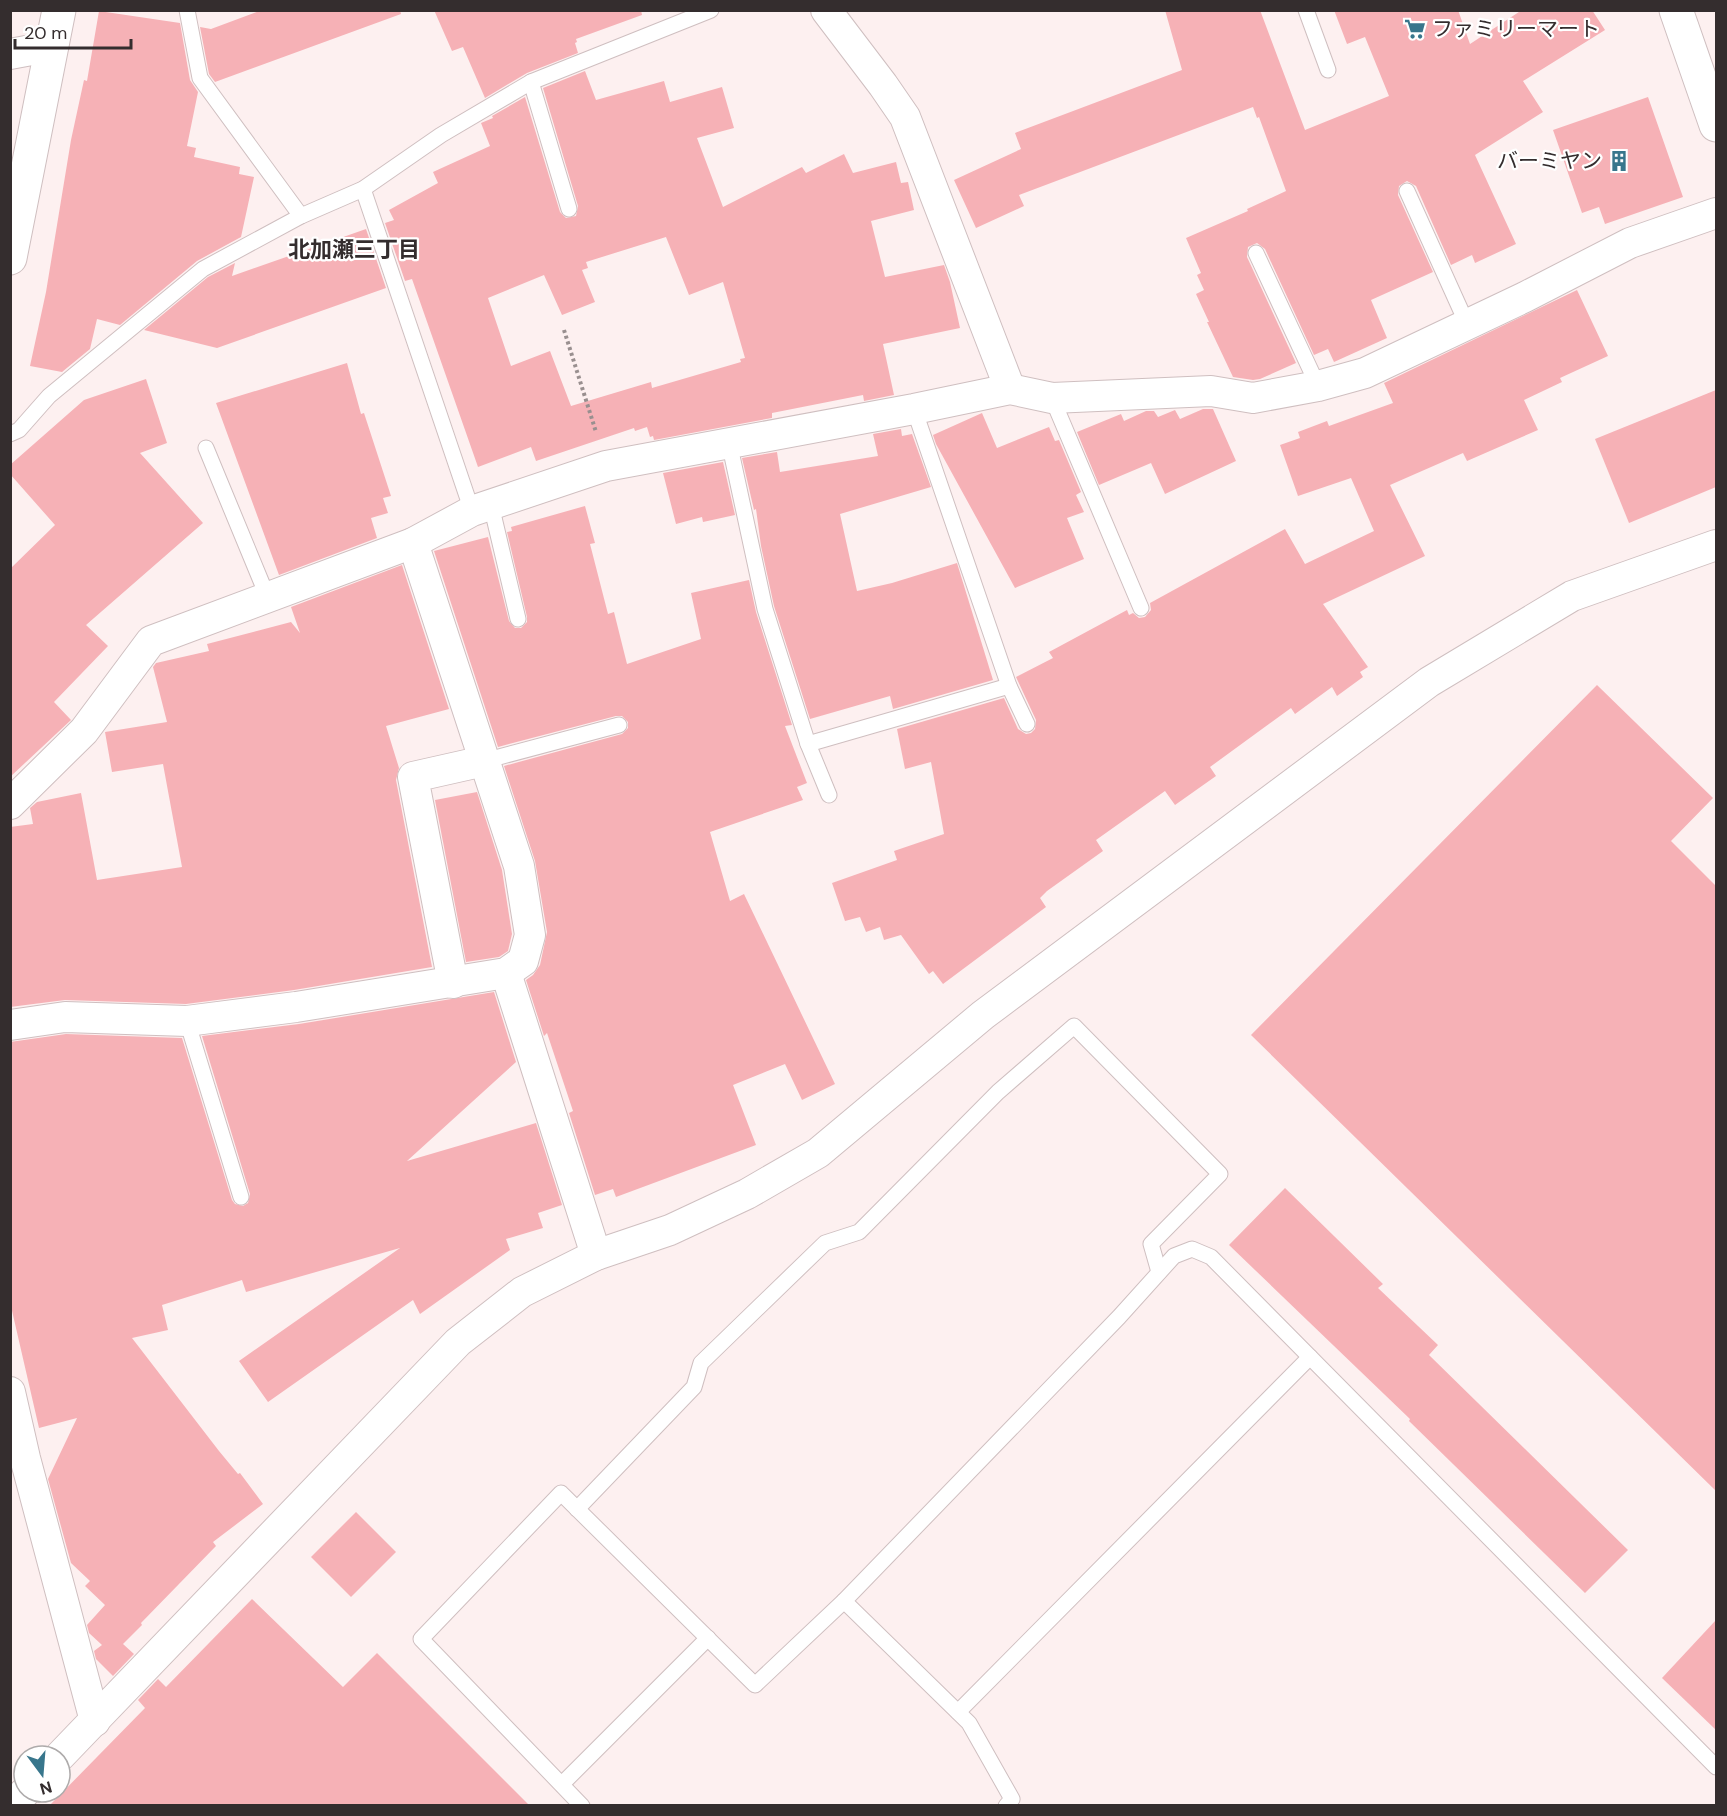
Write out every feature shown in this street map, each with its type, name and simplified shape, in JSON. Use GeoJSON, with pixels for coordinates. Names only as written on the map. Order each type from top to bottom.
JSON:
{"type":"FeatureCollection","features":[{"type":"Feature","properties":{"kind":"main road"},"geometry":{"type":"LineString","coordinates":[[10,258],[59,10]]}},
{"type":"Feature","properties":{"kind":"main road"},"geometry":{"type":"LineString","coordinates":[[1676,10],[1716,124]]}},
{"type":"Feature","properties":{"kind":"street"},"geometry":{"type":"LineString","coordinates":[[826,10],[905,117],[1010,389]]}},
{"type":"Feature","properties":{"kind":"street"},"geometry":{"type":"LineString","coordinates":[[10,54],[52,46]]}},
{"type":"Feature","properties":{"kind":"street"},"geometry":{"type":"LineString","coordinates":[[10,804],[84,731],[152,641],[413,543],[481,508],[606,466],[1010,389],[1052,398],[1211,391],[1253,398],[1318,386],[1365,373],[1630,243],[1716,213]]}},
{"type":"Feature","properties":{"kind":"street"},"geometry":{"type":"LineString","coordinates":[[10,1025],[65,1017],[187,1021],[296,1007],[506,974],[523,961],[530,935],[519,866],[413,543]]}},
{"type":"Feature","properties":{"kind":"street"},"geometry":{"type":"LineString","coordinates":[[72,1744],[458,1342],[522,1292],[596,1255],[670,1230],[747,1194],[818,1153],[983,1015],[1429,682],[1572,596],[1716,545]]}},
{"type":"Feature","properties":{"kind":"street"},"geometry":{"type":"LineString","coordinates":[[453,983],[413,777],[484,761]]}},
{"type":"Feature","properties":{"kind":"street"},"geometry":{"type":"LineString","coordinates":[[506,974],[596,1255]]}},
{"type":"Feature","properties":{"kind":"street"},"geometry":{"type":"LineString","coordinates":[[10,1392],[27,1469],[95,1721]]}},
{"type":"Feature","properties":{"kind":"lane"},"geometry":{"type":"LineString","coordinates":[[187,10],[200,78],[301,216]]}},
{"type":"Feature","properties":{"kind":"lane"},"geometry":{"type":"LineString","coordinates":[[10,434],[19,430],[49,396],[203,269],[301,216],[363,189],[441,135],[531,82],[711,10]]}},
{"type":"Feature","properties":{"kind":"lane"},"geometry":{"type":"LineString","coordinates":[[1306,10],[1328,70]]}},
{"type":"Feature","properties":{"kind":"lane"},"geometry":{"type":"LineString","coordinates":[[531,82],[568,209]]}},
{"type":"Feature","properties":{"kind":"lane"},"geometry":{"type":"LineString","coordinates":[[363,189],[481,508],[518,619]]}},
{"type":"Feature","properties":{"kind":"lane"},"geometry":{"type":"LineString","coordinates":[[1407,191],[1467,324]]}},
{"type":"Feature","properties":{"kind":"lane"},"geometry":{"type":"LineString","coordinates":[[1256,253],[1318,386]]}},
{"type":"Feature","properties":{"kind":"lane"},"geometry":{"type":"LineString","coordinates":[[1052,398],[1141,608]]}},
{"type":"Feature","properties":{"kind":"lane"},"geometry":{"type":"LineString","coordinates":[[914,409],[1008,686],[1027,724]]}},
{"type":"Feature","properties":{"kind":"lane"},"geometry":{"type":"LineString","coordinates":[[729,442],[765,609],[808,744],[829,795]]}},
{"type":"Feature","properties":{"kind":"lane"},"geometry":{"type":"LineString","coordinates":[[206,448],[268,598]]}},
{"type":"Feature","properties":{"kind":"lane"},"geometry":{"type":"LineString","coordinates":[[808,744],[1008,686]]}},
{"type":"Feature","properties":{"kind":"lane"},"geometry":{"type":"LineString","coordinates":[[484,761],[619,725]]}},
{"type":"Feature","properties":{"kind":"lane"},"geometry":{"type":"LineString","coordinates":[[187,1021],[241,1197]]}},
{"type":"Feature","properties":{"kind":"lane"},"geometry":{"type":"LineString","coordinates":[[577,1509],[694,1388],[701,1364],[709,1355],[825,1243],[858,1232],[998,1092],[1074,1026],[1220,1174],[1151,1244],[1159,1272]]}},
{"type":"Feature","properties":{"kind":"lane"},"geometry":{"type":"LineString","coordinates":[[582,1806],[421,1639],[561,1493],[755,1685],[844,1601],[1119,1317],[1174,1256],[1192,1249],[1211,1257],[1716,1767]]}},
{"type":"Feature","properties":{"kind":"lane"},"geometry":{"type":"LineString","coordinates":[[958,1712],[1310,1357]]}},
{"type":"Feature","properties":{"kind":"lane"},"geometry":{"type":"LineString","coordinates":[[844,1601],[969,1723],[1012,1799],[1006,1806]]}},
{"type":"Feature","properties":{"kind":"lane"},"geometry":{"type":"LineString","coordinates":[[562,1784],[708,1638]]}},
{"type":"Feature","properties":{"kind":"path"},"geometry":{"type":"LineString","coordinates":[[564,330],[606,466]]}},
{"type":"Feature","properties":{"kind":"building"},"geometry":{"type":"Polygon","coordinates":[[[262,10],[400,10],[401,14],[215,82],[209,74],[200,27],[211,29],[262,10]]]}},
{"type":"Feature","properties":{"kind":"building"},"geometry":{"type":"Polygon","coordinates":[[[434,10],[641,10],[642,15],[576,39],[578,53],[527,73],[485,98],[463,47],[452,51],[434,10]]]}},
{"type":"Feature","properties":{"kind":"building"},"geometry":{"type":"Polygon","coordinates":[[[1165,10],[1260,10],[1305,130],[1389,96],[1365,37],[1347,44],[1334,10],[1458,10],[1470,44],[1522,10],[1592,10],[1605,30],[1523,81],[1543,112],[1475,155],[1516,244],[1475,263],[1472,255],[1451,265],[1416,186],[1407,181],[1399,186],[1398,195],[1433,272],[1371,300],[1387,338],[1334,362],[1328,349],[1314,355],[1265,249],[1257,243],[1248,247],[1247,257],[1296,363],[1253,380],[1233,377],[1207,322],[1209,322],[1196,294],[1204,290],[1197,275],[1201,273],[1186,238],[1248,211],[1247,209],[1286,191],[1259,117],[1257,118],[1253,107],[1019,195],[1024,206],[976,228],[954,180],[1021,149],[1015,133],[1182,70],[1165,10]]]}},
{"type":"Feature","properties":{"kind":"building"},"geometry":{"type":"Polygon","coordinates":[[[99,11],[180,23],[190,80],[198,92],[187,146],[196,148],[194,157],[240,167],[239,174],[254,177],[241,237],[197,261],[120,325],[97,319],[90,349],[62,372],[30,366],[46,292],[71,140],[84,80],[87,81],[99,11]]]}},
{"type":"Feature","properties":{"kind":"building"},"geometry":{"type":"Polygon","coordinates":[[[585,71],[596,100],[664,81],[670,102],[722,87],[734,128],[697,138],[723,207],[802,167],[806,173],[844,154],[853,173],[896,162],[901,183],[908,182],[914,210],[871,221],[885,277],[944,265],[960,328],[883,344],[894,395],[864,401],[863,395],[772,413],[772,418],[654,440],[653,436],[650,437],[647,427],[635,431],[634,428],[536,461],[531,447],[478,467],[412,279],[405,281],[385,223],[394,220],[389,210],[438,183],[433,172],[490,146],[481,123],[493,118],[492,116],[525,97],[560,212],[566,218],[576,216],[578,206],[543,88],[585,71]],[[666,237],[586,262],[588,268],[582,270],[595,302],[562,315],[544,275],[488,298],[511,366],[550,351],[571,406],[651,382],[652,388],[741,362],[740,359],[745,358],[723,282],[689,295],[666,237]]]}},
{"type":"Feature","properties":{"kind":"building","name":"バーミヤン"},"geometry":{"type":"Polygon","coordinates":[[[1648,97],[1683,197],[1605,224],[1599,207],[1582,213],[1553,130],[1648,97]]]}},
{"type":"Feature","properties":{"kind":"building"},"geometry":{"type":"Polygon","coordinates":[[[366,229],[386,288],[217,348],[144,330],[208,277],[235,263],[232,276],[366,229]]]}},
{"type":"Feature","properties":{"kind":"building"},"geometry":{"type":"Polygon","coordinates":[[[1577,290],[1608,356],[1560,378],[1562,382],[1524,400],[1538,430],[1467,461],[1463,453],[1390,485],[1425,556],[1323,604],[1368,667],[1360,672],[1363,677],[1337,696],[1332,687],[1295,714],[1291,708],[1210,767],[1216,776],[1175,805],[1165,791],[1096,840],[1103,851],[1047,891],[1040,898],[1046,907],[943,984],[933,971],[929,974],[901,935],[884,940],[880,927],[866,932],[860,917],[845,921],[832,883],[897,860],[894,851],[944,834],[931,762],[905,769],[897,729],[1004,698],[1018,729],[1026,734],[1031,733],[1035,729],[1036,720],[1016,677],[1053,658],[1049,652],[1127,610],[1129,615],[1133,613],[1139,618],[1145,617],[1151,610],[1150,603],[1285,529],[1305,564],[1374,531],[1351,478],[1298,496],[1280,445],[1300,438],[1298,432],[1327,421],[1329,426],[1393,403],[1384,383],[1577,290]]]}},
{"type":"Feature","properties":{"kind":"building"},"geometry":{"type":"Polygon","coordinates":[[[347,363],[361,414],[364,413],[391,496],[383,498],[388,513],[371,518],[377,538],[279,575],[216,403],[347,363]]]}},
{"type":"Feature","properties":{"kind":"building"},"geometry":{"type":"Polygon","coordinates":[[[146,379],[167,443],[140,453],[203,523],[86,625],[108,646],[54,702],[71,720],[10,777],[10,569],[55,525],[10,474],[10,465],[84,400],[146,379]]]}},
{"type":"Feature","properties":{"kind":"building"},"geometry":{"type":"Polygon","coordinates":[[[1716,390],[1716,487],[1629,523],[1595,439],[1716,390]]]}},
{"type":"Feature","properties":{"kind":"building"},"geometry":{"type":"Polygon","coordinates":[[[1203,409],[1213,409],[1236,461],[1165,494],[1151,463],[1099,485],[1077,432],[1121,414],[1124,421],[1146,411],[1154,411],[1158,417],[1175,410],[1180,419],[1203,409]]]}},
{"type":"Feature","properties":{"kind":"building"},"geometry":{"type":"Polygon","coordinates":[[[982,413],[997,448],[1049,427],[1055,441],[1059,440],[1081,492],[1076,495],[1084,512],[1067,518],[1084,559],[1015,588],[933,435],[982,413]]]}},
{"type":"Feature","properties":{"kind":"building"},"geometry":{"type":"Polygon","coordinates":[[[901,429],[902,436],[912,434],[931,487],[840,514],[857,591],[957,563],[993,680],[893,709],[890,696],[810,719],[774,606],[761,546],[756,509],[754,510],[742,458],[777,452],[780,472],[878,456],[873,434],[901,429]]]}},
{"type":"Feature","properties":{"kind":"building"},"geometry":{"type":"Polygon","coordinates":[[[723,462],[735,515],[703,522],[702,517],[676,524],[663,473],[723,462]]]}},
{"type":"Feature","properties":{"kind":"building"},"geometry":{"type":"Polygon","coordinates":[[[585,506],[595,543],[590,544],[608,614],[614,612],[627,664],[701,639],[691,593],[749,580],[756,612],[792,725],[785,726],[807,783],[797,787],[803,800],[710,832],[730,901],[744,894],[835,1084],[802,1100],[785,1064],[733,1085],[756,1145],[616,1197],[613,1189],[595,1195],[569,1113],[573,1111],[547,1033],[544,1036],[526,980],[540,965],[547,932],[535,861],[504,766],[622,734],[628,728],[628,722],[622,716],[616,716],[498,747],[434,551],[488,537],[509,621],[515,628],[521,628],[527,622],[527,617],[507,532],[512,531],[511,527],[585,506]]]}},
{"type":"Feature","properties":{"kind":"building"},"geometry":{"type":"Polygon","coordinates":[[[402,565],[449,709],[386,726],[399,768],[396,780],[432,967],[294,990],[186,1004],[65,1000],[10,1007],[10,827],[33,824],[30,808],[37,802],[81,793],[97,880],[182,867],[163,764],[112,772],[105,732],[167,722],[153,667],[156,663],[209,651],[207,644],[291,622],[300,633],[291,607],[402,565]]]}},
{"type":"Feature","properties":{"kind":"building"},"geometry":{"type":"Polygon","coordinates":[[[1597,685],[1713,798],[1671,841],[1716,886],[1716,1491],[1251,1035],[1597,685]]]}},
{"type":"Feature","properties":{"kind":"building"},"geometry":{"type":"Polygon","coordinates":[[[477,792],[502,870],[512,934],[508,951],[499,957],[466,962],[435,800],[477,792]]]}},
{"type":"Feature","properties":{"kind":"building"},"geometry":{"type":"Polygon","coordinates":[[[494,992],[516,1062],[407,1161],[536,1123],[562,1205],[538,1213],[543,1228],[506,1239],[510,1250],[420,1314],[413,1300],[268,1402],[239,1361],[400,1248],[246,1292],[242,1280],[162,1305],[168,1330],[132,1338],[263,1504],[213,1542],[216,1546],[141,1623],[142,1625],[123,1644],[134,1654],[113,1676],[96,1659],[94,1651],[102,1645],[89,1633],[87,1625],[105,1605],[85,1586],[90,1581],[71,1563],[48,1479],[77,1418],[39,1428],[10,1302],[10,1042],[66,1034],[182,1038],[232,1200],[235,1204],[243,1206],[248,1203],[250,1194],[202,1036],[299,1024],[494,992]]]}},
{"type":"Feature","properties":{"kind":"building"},"geometry":{"type":"Polygon","coordinates":[[[1285,1188],[1383,1284],[1378,1288],[1438,1345],[1429,1355],[1628,1550],[1585,1593],[1409,1421],[1410,1419],[1229,1245],[1285,1188]]]}},
{"type":"Feature","properties":{"kind":"building"},"geometry":{"type":"Polygon","coordinates":[[[356,1512],[396,1552],[351,1597],[311,1557],[356,1512]]]}},
{"type":"Feature","properties":{"kind":"building"},"geometry":{"type":"Polygon","coordinates":[[[252,1599],[343,1687],[377,1653],[530,1806],[49,1806],[51,1804],[72,1804],[72,1783],[145,1708],[138,1700],[158,1679],[166,1687],[252,1599]]]}},
{"type":"Feature","properties":{"kind":"building"},"geometry":{"type":"Polygon","coordinates":[[[1716,1620],[1716,1730],[1662,1678],[1716,1620]]]}},
{"type":"Feature","properties":{"kind":"place","name":"ファミリーマート"},"geometry":{"type":"Point","coordinates":[1415,29]}},
{"type":"Feature","properties":{"kind":"place","name":"バーミヤン"},"geometry":{"type":"Point","coordinates":[1619,161]}},
{"type":"Feature","properties":{"kind":"district","name":"北加瀬三丁目"},"geometry":{"type":"Point","coordinates":[354,249]}}]}
